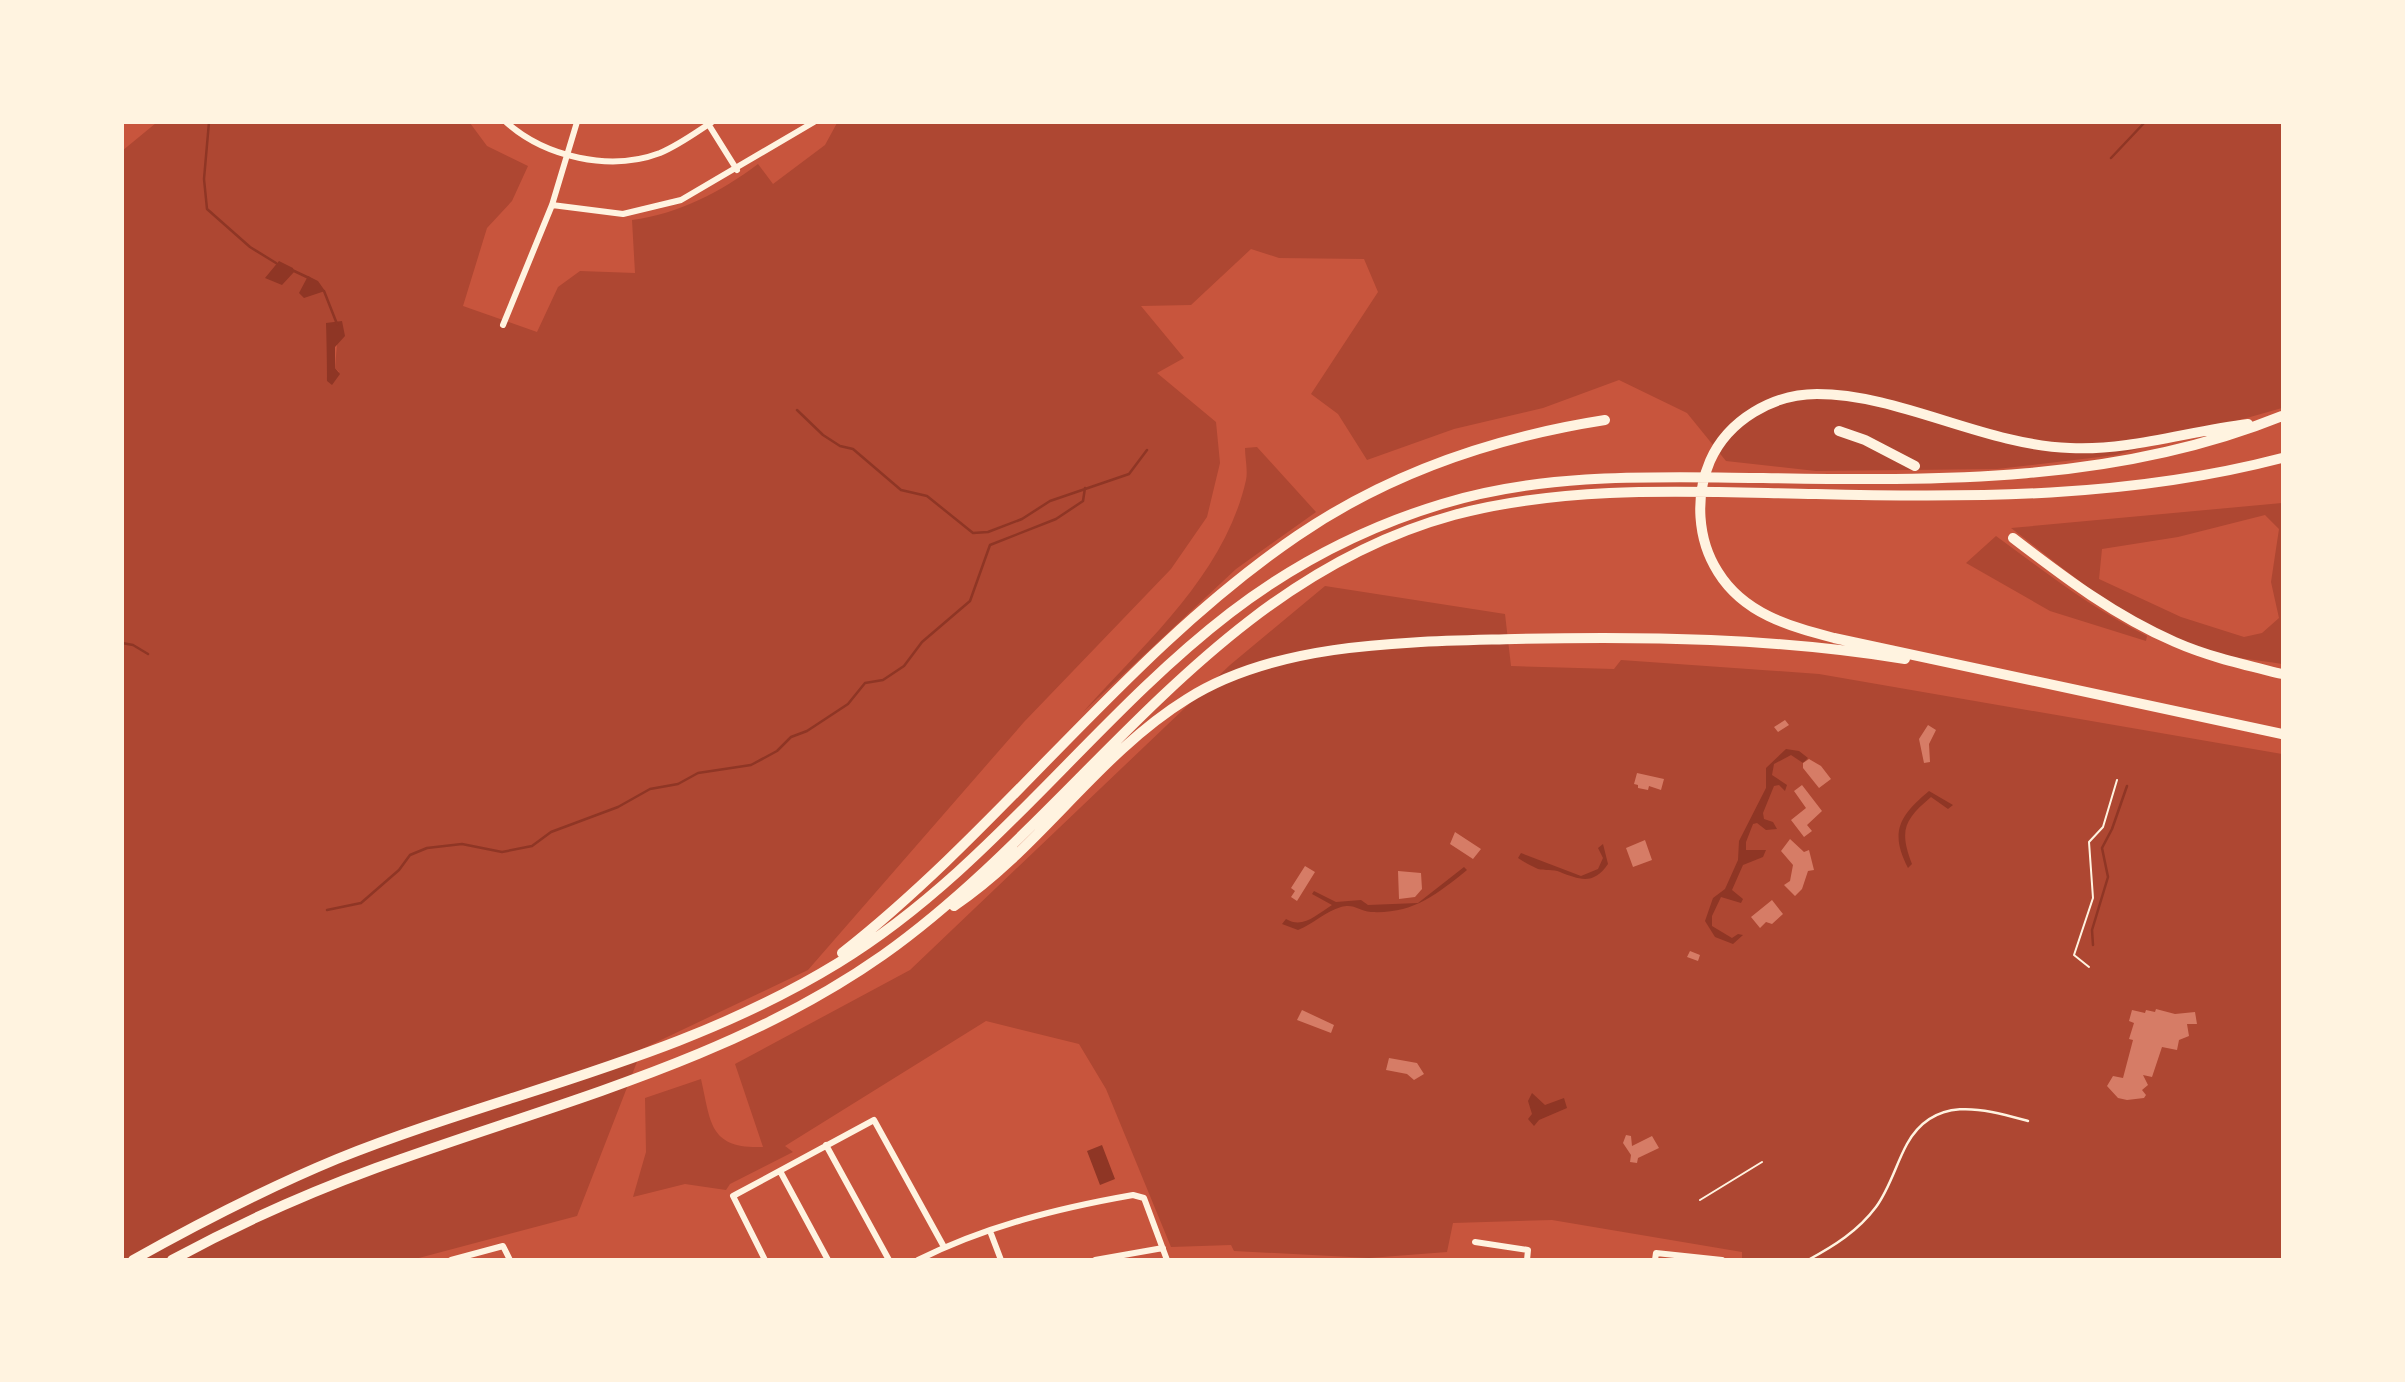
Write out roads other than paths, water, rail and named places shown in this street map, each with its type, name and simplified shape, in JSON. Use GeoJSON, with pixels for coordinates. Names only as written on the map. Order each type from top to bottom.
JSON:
{"type":"FeatureCollection","features":[{"type":"Feature","properties":{"kind":"highway"},"geometry":{"type":"LineString","coordinates":[[2277,419],[2192,431],[2117,446],[2070,448],[2010,440],[1863,400],[1816,394],[1787,397],[1763,406],[1727,435],[1713,455],[1702,486],[1700,511],[1703,537],[1710,560],[1723,580],[1746,604],[1794,627],[2283,734]]}},
{"type":"Feature","properties":{"kind":"highway"},"geometry":{"type":"LineString","coordinates":[[133,1259],[256,1196],[338,1159],[646,1055],[776,999],[801,985],[882,933],[966,864],[1153,680],[1228,614],[1290,572],[1327,551],[1394,520],[1488,492],[1577,480],[1662,477],[1921,481],[2040,474],[2119,463],[2171,451],[2277,419]]}},
{"type":"Feature","properties":{"kind":"highway"},"geometry":{"type":"LineString","coordinates":[[801,985],[933,877],[1055,753],[1199,614],[1266,559],[1312,526],[1375,490],[1489,445],[1605,420]]}},
{"type":"Feature","properties":{"kind":"highway"},"geometry":{"type":"LineString","coordinates":[[1839,431],[1865,440],[1916,466]]}},
{"type":"Feature","properties":{"kind":"highway"},"geometry":{"type":"LineString","coordinates":[[883,955],[946,906],[1002,856],[1121,735],[1202,658],[1269,604],[1337,563],[1403,532],[1494,506],[1580,495],[1685,491],[1893,496],[2063,493],[2126,489],[2189,480],[2283,458]]}},
{"type":"Feature","properties":{"kind":"highway"},"geometry":{"type":"LineString","coordinates":[[2013,538],[2081,590],[2143,627],[2214,657],[2283,674]]}},
{"type":"Feature","properties":{"kind":"highway"},"geometry":{"type":"LineString","coordinates":[[172,1259],[222,1233],[317,1191],[681,1062],[785,1014],[883,955],[965,899],[1147,728],[1188,698],[1218,681],[1278,661],[1303,656],[1466,640],[1658,639],[1758,643],[1874,654],[2019,677]]}},
{"type":"Feature","properties":{"kind":"street"},"geometry":{"type":"LineString","coordinates":[[506,122],[533,142],[589,160],[631,160],[658,154],[709,123],[737,170]]}},
{"type":"Feature","properties":{"kind":"street"},"geometry":{"type":"LineString","coordinates":[[503,325],[552,205],[578,122]]}},
{"type":"Feature","properties":{"kind":"street"},"geometry":{"type":"LineString","coordinates":[[552,205],[623,214],[681,200],[737,170],[814,122]]}},
{"type":"Feature","properties":{"kind":"street"},"geometry":{"type":"LineString","coordinates":[[765,1259],[733,1196],[874,1120],[944,1247]]}},
{"type":"Feature","properties":{"kind":"street"},"geometry":{"type":"LineString","coordinates":[[826,1145],[889,1259]]}},
{"type":"Feature","properties":{"kind":"street"},"geometry":{"type":"LineString","coordinates":[[780,1171],[828,1259]]}},
{"type":"Feature","properties":{"kind":"street"},"geometry":{"type":"LineString","coordinates":[[918,1259],[944,1247],[1056,1209],[1139,1195],[1143,1198],[1167,1259]]}},
{"type":"Feature","properties":{"kind":"street"},"geometry":{"type":"LineString","coordinates":[[990,1231],[1001,1259]]}},
{"type":"Feature","properties":{"kind":"street"},"geometry":{"type":"LineString","coordinates":[[1475,1242],[1528,1250],[1527,1259]]}},
{"type":"Feature","properties":{"kind":"street"},"geometry":{"type":"LineString","coordinates":[[451,1259],[503,1246],[510,1259]]}},
{"type":"Feature","properties":{"kind":"street"},"geometry":{"type":"LineString","coordinates":[[1096,1259],[1163,1248]]}},
{"type":"Feature","properties":{"kind":"street"},"geometry":{"type":"LineString","coordinates":[[1655,1259],[1656,1253],[1722,1259]]}},
{"type":"Feature","properties":{"kind":"lane"},"geometry":{"type":"LineString","coordinates":[[1808,1259],[1854,1231],[1876,1207],[1908,1143],[1917,1130],[1934,1116],[1978,1108],[2028,1121]]}},
{"type":"Feature","properties":{"kind":"waterway"},"geometry":{"type":"LineString","coordinates":[[209,122],[204,179],[207,209],[250,247],[276,263]]}},
{"type":"Feature","properties":{"kind":"waterway"},"geometry":{"type":"LineString","coordinates":[[2111,158],[2145,122]]}},
{"type":"Feature","properties":{"kind":"waterway"},"geometry":{"type":"LineString","coordinates":[[292,270],[309,278]]}},
{"type":"Feature","properties":{"kind":"waterway"},"geometry":{"type":"LineString","coordinates":[[324,291],[337,324]]}},
{"type":"Feature","properties":{"kind":"waterway"},"geometry":{"type":"LineString","coordinates":[[797,410],[823,435],[840,446],[853,449],[901,490],[927,496],[973,533],[988,532],[1022,519],[1050,501],[1129,474],[1147,450]]}},
{"type":"Feature","properties":{"kind":"waterway"},"geometry":{"type":"LineString","coordinates":[[327,910],[361,903],[399,870],[410,855],[427,848],[462,844],[502,852],[532,846],[551,832],[618,807],[650,789],[678,784],[698,773],[751,765],[777,751],[791,737],[807,731],[848,704],[865,683],[883,680],[904,666],[922,642],[970,601],[990,545],[1056,519],[1083,501],[1085,488]]}},
{"type":"Feature","properties":{"kind":"waterway"},"geometry":{"type":"LineString","coordinates":[[122,643],[133,645],[148,654]]}},
{"type":"Feature","properties":{"kind":"waterway"},"geometry":{"type":"LineString","coordinates":[[2093,945],[2092,930],[2108,877],[2102,848],[2112,829],[2127,786]]}}]}
